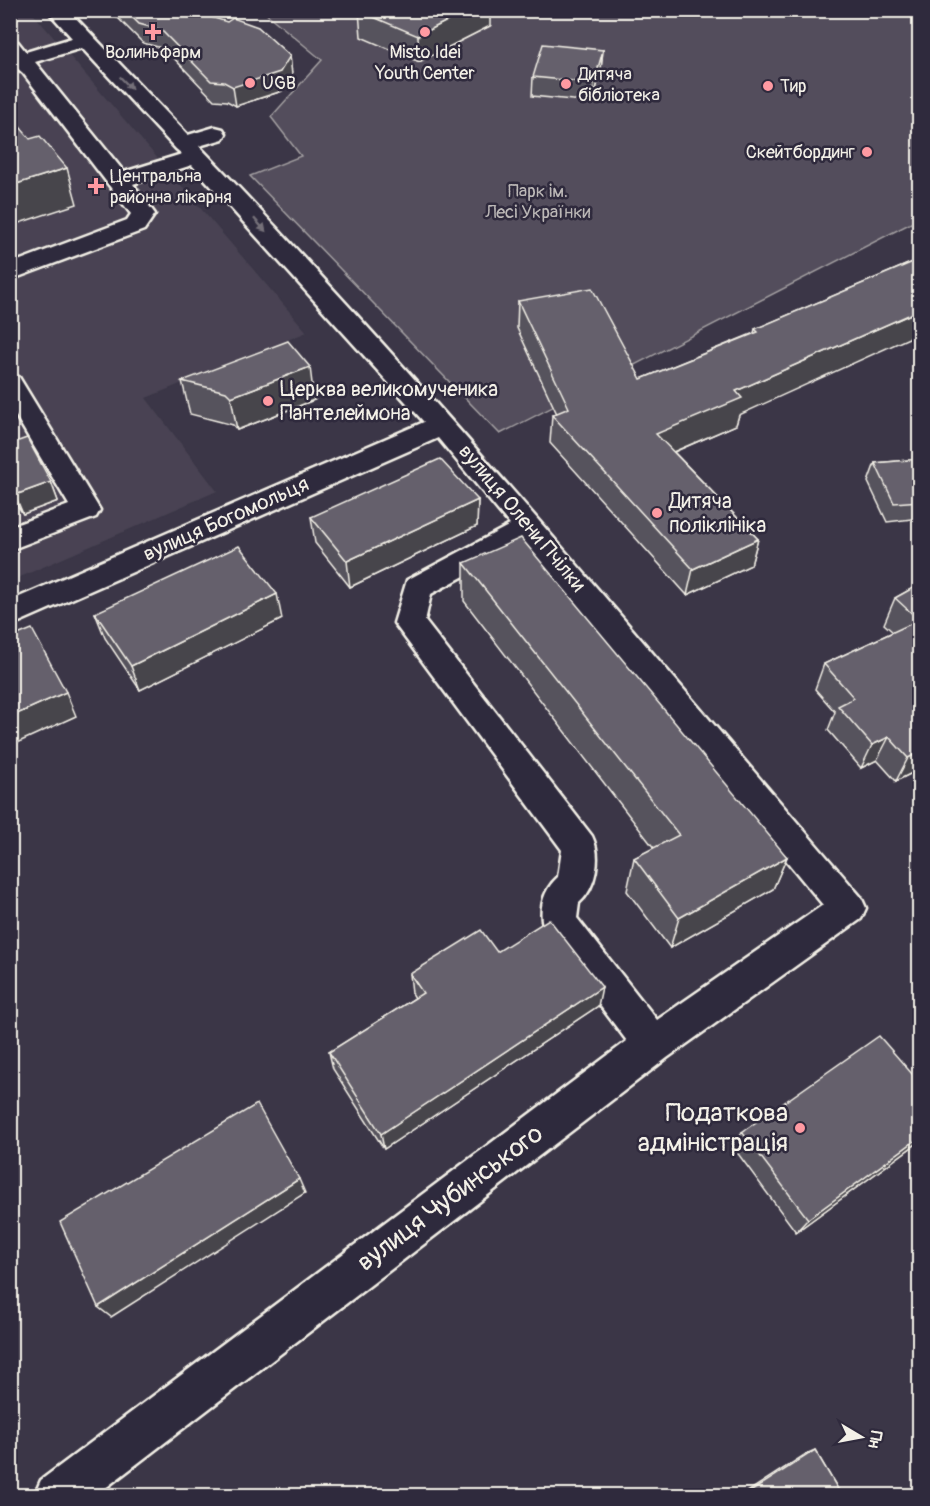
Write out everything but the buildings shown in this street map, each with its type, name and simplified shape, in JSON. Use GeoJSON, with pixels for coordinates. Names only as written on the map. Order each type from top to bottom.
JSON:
{"type":"FeatureCollection","features":[{"type":"Feature","properties":{"kind":"street","name":"вулиця Олени Пчілки"},"geometry":{"type":"LineString","coordinates":[[57,10],[442,425],[848,908]]}},
{"type":"Feature","properties":{"kind":"street"},"geometry":{"type":"LineString","coordinates":[[10,273],[136,225],[143,214],[119,181],[14,56],[85,40]]}},
{"type":"Feature","properties":{"kind":"street"},"geometry":{"type":"LineString","coordinates":[[119,181],[190,151],[215,134]]}},
{"type":"Feature","properties":{"kind":"street"},"geometry":{"type":"LineString","coordinates":[[10,383],[86,510],[10,539]]}},
{"type":"Feature","properties":{"kind":"street","name":"вулиця Богомольця"},"geometry":{"type":"LineString","coordinates":[[10,614],[442,425]]}},
{"type":"Feature","properties":{"kind":"street"},"geometry":{"type":"LineString","coordinates":[[530,527],[418,588],[408,623],[580,846],[575,885],[561,896],[559,922],[653,1045]]}},
{"type":"Feature","properties":{"kind":"street","name":"вулиця Чубинського"},"geometry":{"type":"LineString","coordinates":[[57,1496],[653,1045],[848,908]]}},
{"type":"Feature","properties":{"kind":"shaded area","name":"Центральна районна лікарня"},"geometry":{"type":"Polygon","coordinates":[[[30,10],[307,332],[146,398],[217,491],[11,581],[10,11],[30,10]]]}},
{"type":"Feature","properties":{"kind":"green space","name":"Парк ім. Лесі Українки"},"geometry":{"type":"Polygon","coordinates":[[[263,11],[919,11],[919,219],[500,434],[250,176],[301,156],[271,117],[322,60],[263,11]]]}},
{"type":"Feature","properties":{"kind":"place","name":"Волиньфарм"},"geometry":{"type":"Point","coordinates":[153,32]}},
{"type":"Feature","properties":{"kind":"place","name":"Misto Idei Youth Center"},"geometry":{"type":"Point","coordinates":[425,32]}},
{"type":"Feature","properties":{"kind":"place","name":"UGB"},"geometry":{"type":"Point","coordinates":[250,83]}},
{"type":"Feature","properties":{"kind":"place","name":"Дитяча бібліотека"},"geometry":{"type":"Point","coordinates":[566,84]}},
{"type":"Feature","properties":{"kind":"place","name":"Тир"},"geometry":{"type":"Point","coordinates":[768,86]}},
{"type":"Feature","properties":{"kind":"place","name":"Скейтбординг"},"geometry":{"type":"Point","coordinates":[867,152]}},
{"type":"Feature","properties":{"kind":"place","name":"Центральна районна лікарня"},"geometry":{"type":"Point","coordinates":[96,186]}},
{"type":"Feature","properties":{"kind":"place","name":"Церква великомученика Пантелеймона"},"geometry":{"type":"Point","coordinates":[268,401]}},
{"type":"Feature","properties":{"kind":"place","name":"Дитяча поліклініка"},"geometry":{"type":"Point","coordinates":[657,513]}},
{"type":"Feature","properties":{"kind":"place","name":"Податкова адміністрація"},"geometry":{"type":"Point","coordinates":[800,1128]}}]}
